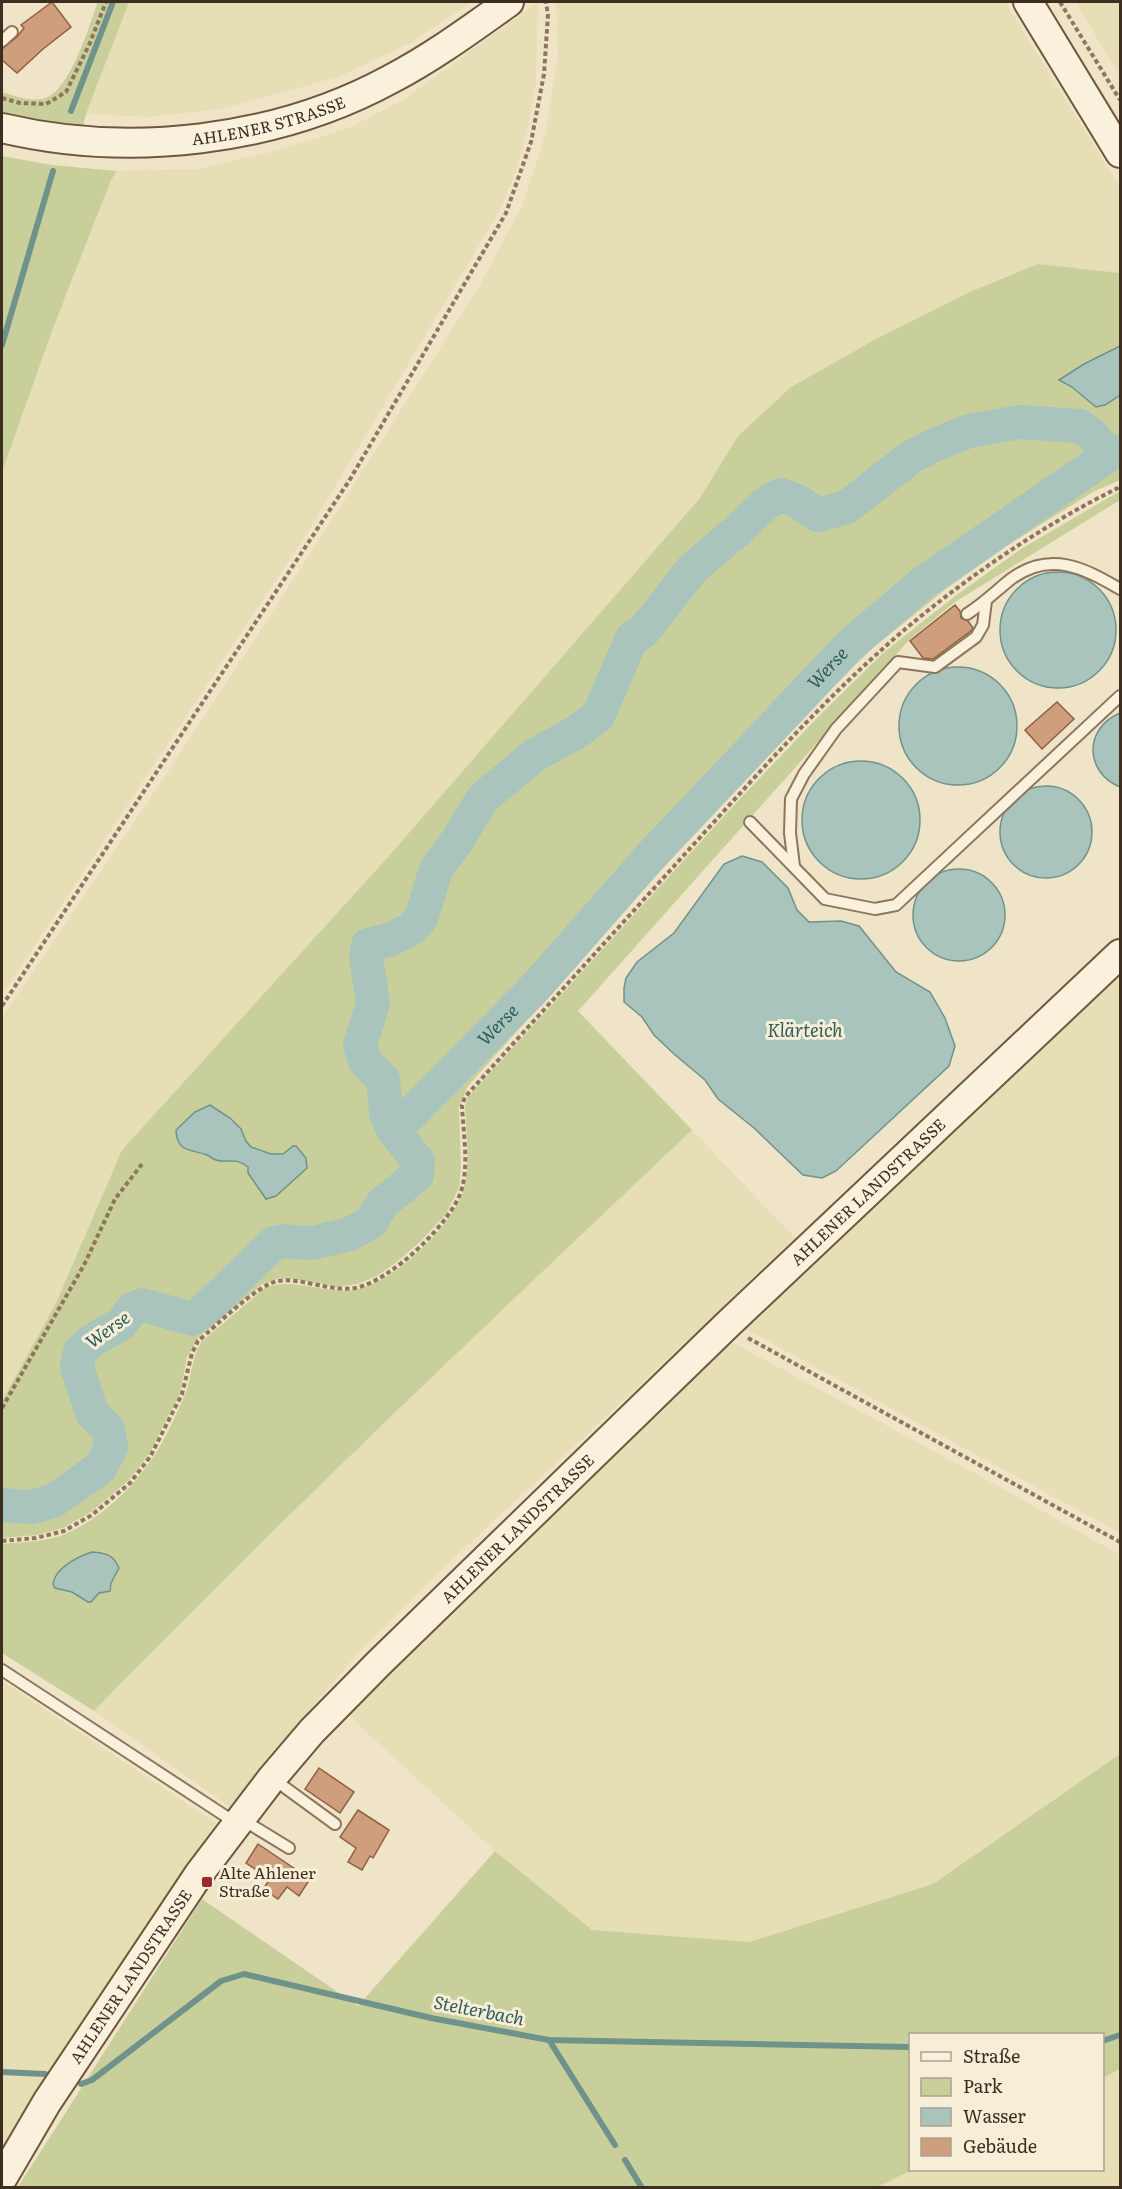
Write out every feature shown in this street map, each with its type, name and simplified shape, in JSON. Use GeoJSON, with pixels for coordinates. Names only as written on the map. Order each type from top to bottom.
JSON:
{"type":"FeatureCollection","features":[{"type":"Feature","properties":{"kind":"street","name":"AHLENER STRASSE"},"geometry":{"type":"LineString","coordinates":[[2,128],[27,134],[86,141],[153,143],[223,136],[280,123],[336,104],[390,80],[450,45],[509,2]]}},
{"type":"Feature","properties":{"kind":"street"},"geometry":{"type":"LineString","coordinates":[[1028,2],[1120,153]]}},
{"type":"Feature","properties":{"kind":"street","name":"AHLENER LANDSTRASSE"},"geometry":{"type":"LineString","coordinates":[[2,2179],[47,2102],[116,1997],[239,1821],[312,1731],[726,1326],[1120,954]]}},
{"type":"Feature","properties":{"kind":"lane"},"geometry":{"type":"LineString","coordinates":[[2,41],[12,32]]}},
{"type":"Feature","properties":{"kind":"lane"},"geometry":{"type":"LineString","coordinates":[[967,614],[986,602],[1011,579],[1027,569],[1041,565],[1065,564],[1075,567],[1096,575],[1120,589]]}},
{"type":"Feature","properties":{"kind":"lane"},"geometry":{"type":"LineString","coordinates":[[794,866],[790,833],[791,799],[804,774],[836,729],[898,662],[935,667],[976,637],[983,625],[986,602]]}},
{"type":"Feature","properties":{"kind":"lane"},"geometry":{"type":"LineString","coordinates":[[750,822],[825,899],[875,909],[896,905],[1120,696]]}},
{"type":"Feature","properties":{"kind":"lane"},"geometry":{"type":"LineString","coordinates":[[2,1670],[239,1821],[290,1848]]}},
{"type":"Feature","properties":{"kind":"lane"},"geometry":{"type":"LineString","coordinates":[[272,1778],[335,1824]]}},
{"type":"Feature","properties":{"kind":"path"},"geometry":{"type":"LineString","coordinates":[[2,98],[20,103],[46,104],[66,92],[89,45],[106,2]]}},
{"type":"Feature","properties":{"kind":"path"},"geometry":{"type":"LineString","coordinates":[[2,1006],[349,481],[506,213],[531,142],[544,74],[548,15],[546,2]]}},
{"type":"Feature","properties":{"kind":"path"},"geometry":{"type":"LineString","coordinates":[[1060,2],[1120,100]]}},
{"type":"Feature","properties":{"kind":"path"},"geometry":{"type":"LineString","coordinates":[[2,1541],[36,1538],[64,1531],[92,1515],[130,1483],[150,1457],[182,1394],[192,1353],[198,1341],[264,1286],[279,1281],[335,1289],[357,1287],[384,1274],[423,1244],[449,1216],[462,1189],[465,1168],[462,1105],[465,1097],[732,802],[814,715],[897,637],[1013,549],[1120,487]]}},
{"type":"Feature","properties":{"kind":"path"},"geometry":{"type":"LineString","coordinates":[[2,1408],[84,1265],[115,1199],[142,1164]]}},
{"type":"Feature","properties":{"kind":"path"},"geometry":{"type":"LineString","coordinates":[[726,1326],[1120,1542]]}},
{"type":"Feature","properties":{"kind":"shaded area"},"geometry":{"type":"Polygon","coordinates":[[[129,2],[472,2],[414,41],[341,76],[222,109],[148,117],[86,114],[129,2]]]}},
{"type":"Feature","properties":{"kind":"shaded area"},"geometry":{"type":"Polygon","coordinates":[[[538,2],[536,81],[529,122],[518,165],[499,212],[309,530],[2,995],[2,472],[52,331],[111,180],[117,171],[198,169],[271,152],[349,128],[403,100],[538,2]]]}},
{"type":"Feature","properties":{"kind":"shaded area"},"geometry":{"type":"Polygon","coordinates":[[[556,2],[1005,2],[1120,187],[1120,273],[1038,264],[972,291],[878,338],[791,387],[738,436],[700,498],[388,857],[122,1150],[56,1303],[2,1401],[2,1017],[166,775],[319,540],[480,285],[522,206],[546,132],[558,53],[556,2]]]}},
{"type":"Feature","properties":{"kind":"shaded area"},"geometry":{"type":"Polygon","coordinates":[[[1076,2],[1120,2],[1120,77],[1076,2]]]}},
{"type":"Feature","properties":{"kind":"shaded area"},"geometry":{"type":"Polygon","coordinates":[[[1120,975],[1120,1533],[742,1327],[1120,975]]]}},
{"type":"Feature","properties":{"kind":"shaded area"},"geometry":{"type":"Polygon","coordinates":[[[692,1130],[795,1238],[444,1567],[360,1651],[230,1807],[94,1711],[213,1590],[473,1337],[692,1130]]]}},
{"type":"Feature","properties":{"kind":"shaded area"},"geometry":{"type":"Polygon","coordinates":[[[730,1341],[1009,1492],[1120,1555],[1120,1754],[933,1884],[749,1942],[592,1930],[495,1851],[348,1715],[730,1341]]]}},
{"type":"Feature","properties":{"kind":"shaded area"},"geometry":{"type":"Polygon","coordinates":[[[2,1681],[216,1823],[2,2154],[2,1681]]]}},
{"type":"Feature","properties":{"kind":"shaded area"},"geometry":{"type":"Polygon","coordinates":[[[1120,2069],[1120,2187],[877,2187],[910,2171],[1104,2171],[1104,2077],[1120,2069]]]}},
{"type":"Feature","properties":{"kind":"green space"},"geometry":{"type":"Polygon","coordinates":[[[98,2],[129,2],[82,130],[2,116],[2,92],[27,99],[42,99],[52,94],[61,85],[77,57],[98,2]]]}},
{"type":"Feature","properties":{"kind":"green space"},"geometry":{"type":"Polygon","coordinates":[[[2,156],[52,165],[117,171],[111,180],[52,331],[2,472],[2,156]]]}},
{"type":"Feature","properties":{"kind":"green space"},"geometry":{"type":"Polygon","coordinates":[[[1038,264],[1120,273],[1120,346],[1112,349],[1072,387],[1096,407],[1105,405],[1120,395],[1120,480],[1093,492],[1008,545],[946,589],[874,647],[810,709],[727,796],[468,1086],[459,1107],[461,1168],[459,1188],[446,1214],[421,1241],[377,1276],[358,1284],[336,1287],[279,1278],[261,1285],[198,1338],[187,1358],[180,1393],[149,1454],[129,1480],[91,1512],[63,1528],[38,1535],[2,1538],[2,1401],[56,1303],[122,1150],[388,857],[700,498],[738,436],[791,387],[878,338],[972,291],[1038,264]]]}},
{"type":"Feature","properties":{"kind":"green space"},"geometry":{"type":"Polygon","coordinates":[[[1120,491],[1120,500],[955,602],[909,640],[578,1011],[692,1130],[315,1490],[94,1711],[2,1653],[2,1544],[42,1540],[65,1534],[90,1521],[124,1493],[160,1446],[186,1392],[201,1342],[262,1290],[289,1284],[347,1291],[358,1289],[373,1284],[388,1275],[421,1249],[449,1218],[464,1188],[468,1158],[465,1106],[468,1097],[736,803],[818,717],[883,653],[955,596],[1021,549],[1120,491]],[[92,1552],[61,1569],[55,1588],[72,1592],[88,1602],[99,1593],[110,1591],[111,1583],[116,1575],[110,1555],[92,1552]]]}},
{"type":"Feature","properties":{"kind":"green space"},"geometry":{"type":"Polygon","coordinates":[[[1120,1754],[1120,2069],[1104,2077],[1104,2033],[909,2033],[910,2171],[877,2187],[18,2187],[202,1899],[358,2006],[495,1851],[592,1930],[749,1942],[933,1884],[1120,1754]]]}},
{"type":"Feature","properties":{"kind":"water"},"geometry":{"type":"Polygon","coordinates":[[[1120,346],[1120,395],[1105,405],[1096,407],[1072,387],[1059,380],[1084,364],[1120,346]]]}},
{"type":"Feature","properties":{"kind":"water"},"geometry":{"type":"Polygon","coordinates":[[[1058,572],[1080,576],[1099,589],[1112,608],[1116,630],[1112,652],[1099,671],[1080,684],[1058,688],[1036,684],[1017,671],[1004,652],[1000,630],[1004,608],[1017,589],[1036,576],[1058,572]]]}},
{"type":"Feature","properties":{"kind":"water"},"geometry":{"type":"Polygon","coordinates":[[[958,667],[981,671],[1000,684],[1013,703],[1017,726],[1013,749],[1000,768],[981,781],[958,785],[935,781],[916,768],[903,749],[899,726],[903,703],[916,684],[935,671],[958,667]]]}},
{"type":"Feature","properties":{"kind":"water"},"geometry":{"type":"Polygon","coordinates":[[[1120,713],[1120,787],[1108,780],[1100,771],[1093,750],[1100,729],[1108,720],[1120,713]]]}},
{"type":"Feature","properties":{"kind":"water"},"geometry":{"type":"Polygon","coordinates":[[[861,761],[884,765],[903,778],[916,797],[920,820],[916,843],[903,862],[884,875],[861,879],[838,875],[819,862],[806,843],[802,820],[806,797],[819,778],[838,765],[861,761]]]}},
{"type":"Feature","properties":{"kind":"water"},"geometry":{"type":"Polygon","coordinates":[[[1046,786],[1064,789],[1079,799],[1089,814],[1092,832],[1089,850],[1079,865],[1064,875],[1046,878],[1028,875],[1013,865],[1003,850],[1000,832],[1003,814],[1013,799],[1028,789],[1046,786]]]}},
{"type":"Feature","properties":{"kind":"water","name":"Klärteich"},"geometry":{"type":"Polygon","coordinates":[[[742,856],[762,862],[788,888],[797,910],[809,922],[841,921],[859,926],[896,972],[930,992],[945,1018],[955,1046],[949,1066],[836,1171],[822,1178],[803,1175],[754,1128],[718,1099],[705,1080],[654,1035],[642,1017],[624,1002],[626,978],[637,962],[674,933],[724,864],[742,856]]]}},
{"type":"Feature","properties":{"kind":"water"},"geometry":{"type":"Polygon","coordinates":[[[959,869],[977,872],[992,882],[1002,897],[1005,915],[1002,933],[992,948],[977,958],[959,961],[941,958],[926,948],[916,933],[913,915],[916,897],[926,882],[941,872],[959,869]]]}},
{"type":"Feature","properties":{"kind":"water"},"geometry":{"type":"Polygon","coordinates":[[[210,1105],[230,1118],[241,1129],[251,1147],[271,1154],[283,1154],[296,1146],[306,1158],[307,1168],[276,1196],[266,1199],[248,1173],[248,1167],[235,1161],[216,1160],[186,1149],[179,1143],[176,1130],[195,1112],[210,1105]]]}},
{"type":"Feature","properties":{"kind":"water"},"geometry":{"type":"Polygon","coordinates":[[[92,1552],[108,1555],[119,1568],[111,1583],[110,1591],[99,1593],[91,1602],[88,1602],[72,1592],[55,1588],[53,1584],[55,1578],[62,1568],[92,1552]]]}},
{"type":"Feature","properties":{"kind":"building"},"geometry":{"type":"Polygon","coordinates":[[[52,2],[71,27],[17,73],[2,60],[2,49],[17,37],[24,28],[21,25],[52,2]]]}},
{"type":"Feature","properties":{"kind":"building"},"geometry":{"type":"Polygon","coordinates":[[[955,605],[960,611],[961,618],[968,621],[972,630],[933,659],[923,658],[910,641],[955,605]]]}},
{"type":"Feature","properties":{"kind":"building"},"geometry":{"type":"Polygon","coordinates":[[[1057,702],[1074,719],[1042,749],[1025,730],[1057,702]]]}},
{"type":"Feature","properties":{"kind":"building"},"geometry":{"type":"Polygon","coordinates":[[[319,1768],[354,1792],[340,1813],[305,1789],[319,1768]]]}},
{"type":"Feature","properties":{"kind":"building"},"geometry":{"type":"Polygon","coordinates":[[[358,1810],[389,1830],[373,1858],[370,1856],[362,1870],[348,1862],[356,1848],[340,1837],[358,1810]]]}},
{"type":"Feature","properties":{"kind":"building"},"geometry":{"type":"Polygon","coordinates":[[[258,1844],[310,1879],[299,1896],[287,1887],[278,1899],[263,1889],[270,1879],[246,1863],[258,1844]]]}},
{"type":"Feature","properties":{"kind":"waterway"},"geometry":{"type":"LineString","coordinates":[[71,111],[113,2]]}},
{"type":"Feature","properties":{"kind":"waterway"},"geometry":{"type":"LineString","coordinates":[[2,345],[53,171]]}},
{"type":"Feature","properties":{"kind":"waterway"},"geometry":{"type":"LineString","coordinates":[[394,1131],[386,1114],[383,1080],[365,1061],[360,1045],[373,1003],[366,957],[368,945],[389,940],[411,929],[421,919],[436,869],[457,841],[483,798],[535,755],[575,733],[598,716],[632,638],[643,632],[693,568],[766,503],[781,495],[797,501],[818,515],[847,507],[911,457],[969,431],[1020,422],[1080,426],[1092,435],[1109,455]]}},
{"type":"Feature","properties":{"kind":"waterway","name":"Werse"},"geometry":{"type":"LineString","coordinates":[[2,1505],[31,1507],[53,1501],[100,1468],[111,1447],[108,1429],[92,1413],[77,1367],[80,1351],[93,1340],[121,1324],[132,1309],[143,1305],[192,1319],[208,1307],[274,1243],[283,1241],[312,1243],[350,1234],[371,1222],[382,1204],[417,1175],[418,1161],[394,1131],[533,990],[650,857],[850,645],[923,583],[1109,455],[1120,451]]}},
{"type":"Feature","properties":{"kind":"waterway","name":"Stelterbach"},"geometry":{"type":"LineString","coordinates":[[81,2084],[92,2080],[221,1981],[244,1974],[431,2018],[549,2040],[909,2047]]}},
{"type":"Feature","properties":{"kind":"waterway","name":"Stelterbach"},"geometry":{"type":"LineString","coordinates":[[1104,2040],[1120,2035]]}},
{"type":"Feature","properties":{"kind":"waterway"},"geometry":{"type":"LineString","coordinates":[[549,2040],[615,2145]]}},
{"type":"Feature","properties":{"kind":"waterway"},"geometry":{"type":"LineString","coordinates":[[2,2072],[45,2074]]}},
{"type":"Feature","properties":{"kind":"waterway"},"geometry":{"type":"LineString","coordinates":[[625,2160],[642,2188]]}},
{"type":"Feature","properties":{"kind":"place","name":"Alte Ahlener Straße"},"geometry":{"type":"Point","coordinates":[207,1882]}}]}
